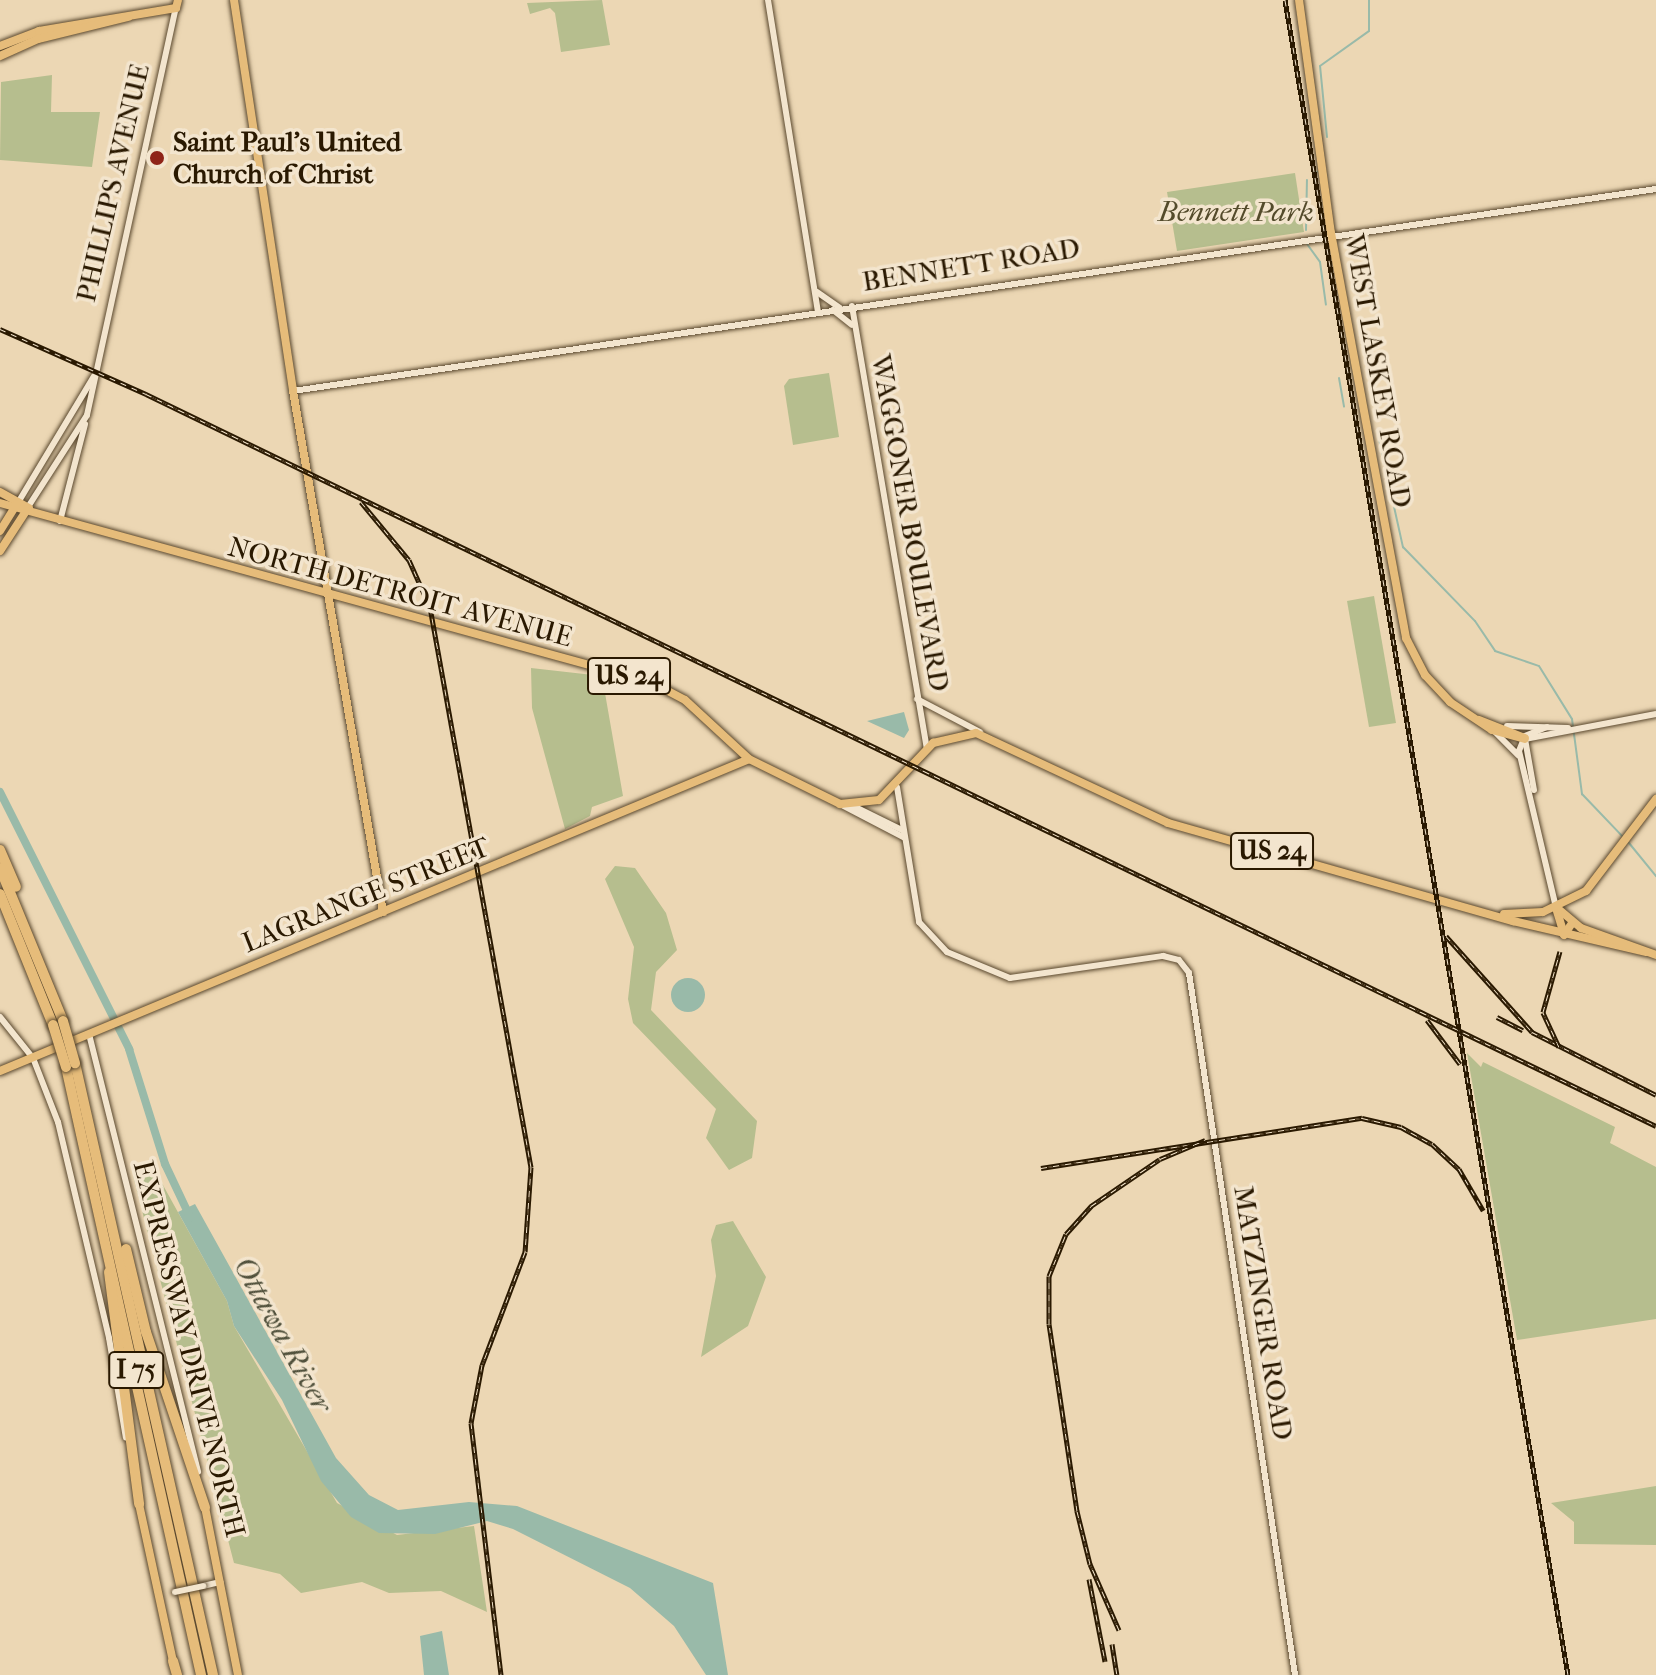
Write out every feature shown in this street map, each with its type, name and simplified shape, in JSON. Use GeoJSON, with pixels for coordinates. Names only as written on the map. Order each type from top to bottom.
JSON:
{"type":"FeatureCollection","features":[{"type":"Feature","properties":{"kind":"highway"},"geometry":{"type":"LineString","coordinates":[[0,850],[26,923]]}},
{"type":"Feature","properties":{"kind":"highway","name":"I 75"},"geometry":{"type":"LineString","coordinates":[[0,868],[26,923],[58,1023],[111,1213],[213,1675]]}},
{"type":"Feature","properties":{"kind":"highway","name":"I 75"},"geometry":{"type":"LineString","coordinates":[[0,894],[58,1023]]}},
{"type":"Feature","properties":{"kind":"highway"},"geometry":{"type":"LineString","coordinates":[[0,910],[28,958]]}},
{"type":"Feature","properties":{"kind":"highway","name":"I 75"},"geometry":{"type":"LineString","coordinates":[[70,1065],[201,1675]]}},
{"type":"Feature","properties":{"kind":"highway"},"geometry":{"type":"LineString","coordinates":[[111,1213],[205,1507]]}},
{"type":"Feature","properties":{"kind":"highway"},"geometry":{"type":"LineString","coordinates":[[111,1263],[139,1504]]}},
{"type":"Feature","properties":{"kind":"highway"},"geometry":{"type":"LineString","coordinates":[[173,1661],[177,1675]]}},
{"type":"Feature","properties":{"kind":"main road"},"geometry":{"type":"LineString","coordinates":[[234,0],[293,391],[383,912]]}},
{"type":"Feature","properties":{"kind":"main road","name":"WEST LASKEY ROAD"},"geometry":{"type":"LineString","coordinates":[[1299,0],[1331,233],[1402,626],[1431,683],[1492,730],[1524,739]]}},
{"type":"Feature","properties":{"kind":"main road"},"geometry":{"type":"LineString","coordinates":[[0,46],[39,31],[154,12],[174,3]]}},
{"type":"Feature","properties":{"kind":"main road"},"geometry":{"type":"LineString","coordinates":[[0,56],[77,30],[128,17]]}},
{"type":"Feature","properties":{"kind":"main road","name":"NORTH DETROIT AVENUE"},"geometry":{"type":"LineString","coordinates":[[0,492],[17,504],[60,521],[651,682],[685,700],[749,759],[845,804]]}},
{"type":"Feature","properties":{"kind":"main road","name":"NORTH DETROIT AVENUE"},"geometry":{"type":"LineString","coordinates":[[0,503],[17,504]]}},
{"type":"Feature","properties":{"kind":"main road","name":"PHILLIPS AVENUE"},"geometry":{"type":"LineString","coordinates":[[0,531],[17,504]]}},
{"type":"Feature","properties":{"kind":"main road","name":"PHILLIPS AVENUE"},"geometry":{"type":"LineString","coordinates":[[0,551],[29,509]]}},
{"type":"Feature","properties":{"kind":"main road","name":"WEST LASKEY ROAD"},"geometry":{"type":"LineString","coordinates":[[1478,720],[1507,726],[1524,739]]}},
{"type":"Feature","properties":{"kind":"main road"},"geometry":{"type":"LineString","coordinates":[[845,804],[870,803],[897,787],[927,748],[951,734],[983,734]]}},
{"type":"Feature","properties":{"kind":"main road","name":"US 24"},"geometry":{"type":"LineString","coordinates":[[983,734],[1168,823],[1499,914],[1530,915],[1556,907],[1586,891],[1656,799]]}},
{"type":"Feature","properties":{"kind":"main road","name":"LAGRANGE STREET"},"geometry":{"type":"LineString","coordinates":[[0,1071],[749,759]]}},
{"type":"Feature","properties":{"kind":"main road"},"geometry":{"type":"LineString","coordinates":[[1556,907],[1564,935]]}},
{"type":"Feature","properties":{"kind":"main road"},"geometry":{"type":"LineString","coordinates":[[1556,907],[1572,923],[1656,955]]}},
{"type":"Feature","properties":{"kind":"main road"},"geometry":{"type":"LineString","coordinates":[[1499,914],[1564,935],[1646,952]]}},
{"type":"Feature","properties":{"kind":"main road"},"geometry":{"type":"LineString","coordinates":[[1564,935],[1572,923]]}},
{"type":"Feature","properties":{"kind":"main road"},"geometry":{"type":"LineString","coordinates":[[139,1504],[173,1661]]}},
{"type":"Feature","properties":{"kind":"main road","name":"EXPRESSWAY DRIVE NORTH"},"geometry":{"type":"LineString","coordinates":[[205,1507],[238,1675]]}},
{"type":"Feature","properties":{"kind":"street"},"geometry":{"type":"LineString","coordinates":[[768,0],[815,290],[822,310],[846,316],[855,330]]}},
{"type":"Feature","properties":{"kind":"street","name":"PHILLIPS AVENUE"},"geometry":{"type":"LineString","coordinates":[[60,521],[87,415],[174,3]]}},
{"type":"Feature","properties":{"kind":"street","name":"BENNETT ROAD"},"geometry":{"type":"LineString","coordinates":[[293,391],[1302,237],[1656,189]]}},
{"type":"Feature","properties":{"kind":"street"},"geometry":{"type":"LineString","coordinates":[[815,290],[840,308]]}},
{"type":"Feature","properties":{"kind":"street","name":"WAGGONER BOULEVARD"},"geometry":{"type":"LineString","coordinates":[[852,306],[927,748]]}},
{"type":"Feature","properties":{"kind":"street","name":"PHILLIPS AVENUE"},"geometry":{"type":"LineString","coordinates":[[17,504],[94,376]]}},
{"type":"Feature","properties":{"kind":"street","name":"PHILLIPS AVENUE"},"geometry":{"type":"LineString","coordinates":[[29,509],[87,415]]}},
{"type":"Feature","properties":{"kind":"street"},"geometry":{"type":"LineString","coordinates":[[59,438],[68,445]]}},
{"type":"Feature","properties":{"kind":"street"},"geometry":{"type":"LineString","coordinates":[[44,460],[53,470],[70,479]]}},
{"type":"Feature","properties":{"kind":"street"},"geometry":{"type":"LineString","coordinates":[[917,699],[983,734]]}},
{"type":"Feature","properties":{"kind":"street"},"geometry":{"type":"LineString","coordinates":[[1524,739],[1577,726],[1656,714]]}},
{"type":"Feature","properties":{"kind":"street"},"geometry":{"type":"LineString","coordinates":[[1507,726],[1568,728]]}},
{"type":"Feature","properties":{"kind":"street"},"geometry":{"type":"LineString","coordinates":[[1524,739],[1547,727]]}},
{"type":"Feature","properties":{"kind":"street","name":"WEST LASKEY ROAD"},"geometry":{"type":"LineString","coordinates":[[1492,730],[1522,761]]}},
{"type":"Feature","properties":{"kind":"street"},"geometry":{"type":"LineString","coordinates":[[1524,739],[1522,761],[1533,794]]}},
{"type":"Feature","properties":{"kind":"street"},"geometry":{"type":"LineString","coordinates":[[1524,739],[1556,907]]}},
{"type":"Feature","properties":{"kind":"street"},"geometry":{"type":"LineString","coordinates":[[897,787],[904,835]]}},
{"type":"Feature","properties":{"kind":"street"},"geometry":{"type":"LineString","coordinates":[[845,804],[904,835]]}},
{"type":"Feature","properties":{"kind":"street","name":"MATZINGER ROAD"},"geometry":{"type":"LineString","coordinates":[[904,835],[926,934],[947,952],[1010,978],[1157,957],[1179,960],[1190,979],[1295,1675]]}},
{"type":"Feature","properties":{"kind":"street"},"geometry":{"type":"LineString","coordinates":[[0,1017],[33,1058],[58,1122],[96,1280],[139,1504]]}},
{"type":"Feature","properties":{"kind":"street","name":"EXPRESSWAY DRIVE NORTH"},"geometry":{"type":"LineString","coordinates":[[89,1034],[205,1507]]}},
{"type":"Feature","properties":{"kind":"street"},"geometry":{"type":"LineString","coordinates":[[157,1597],[221,1582]]}},
{"type":"Feature","properties":{"kind":"green space"},"geometry":{"type":"Polygon","coordinates":[[[602,0],[610,45],[561,52],[555,13],[550,8],[530,14],[527,3],[602,0]]]}},
{"type":"Feature","properties":{"kind":"green space"},"geometry":{"type":"Polygon","coordinates":[[[52,75],[51,112],[100,112],[92,167],[0,160],[1,82],[52,75]]]}},
{"type":"Feature","properties":{"kind":"green space","name":"Bennett Park"},"geometry":{"type":"Polygon","coordinates":[[[1295,173],[1304,232],[1177,251],[1167,192],[1295,173]]]}},
{"type":"Feature","properties":{"kind":"green space"},"geometry":{"type":"Polygon","coordinates":[[[829,373],[839,437],[793,445],[784,386],[789,379],[829,373]]]}},
{"type":"Feature","properties":{"kind":"green space"},"geometry":{"type":"Polygon","coordinates":[[[1374,596],[1396,723],[1369,727],[1347,601],[1374,596]]]}},
{"type":"Feature","properties":{"kind":"green space"},"geometry":{"type":"Polygon","coordinates":[[[531,668],[602,676],[623,796],[592,807],[590,816],[565,829],[532,708],[531,668]]]}},
{"type":"Feature","properties":{"kind":"green space"},"geometry":{"type":"Polygon","coordinates":[[[615,866],[635,868],[666,913],[677,950],[656,972],[651,1010],[757,1121],[752,1158],[729,1170],[706,1138],[716,1109],[633,1023],[628,999],[634,947],[605,879],[615,866]]]}},
{"type":"Feature","properties":{"kind":"green space"},"geometry":{"type":"Polygon","coordinates":[[[1467,1053],[1481,1067],[1483,1062],[1615,1127],[1610,1143],[1656,1167],[1656,1319],[1517,1340],[1467,1053]]]}},
{"type":"Feature","properties":{"kind":"green space"},"geometry":{"type":"Polygon","coordinates":[[[153,1167],[227,1301],[234,1326],[337,1503],[397,1535],[474,1526],[487,1612],[441,1591],[389,1593],[362,1582],[301,1593],[280,1574],[234,1563],[133,1176],[153,1167]]]}},
{"type":"Feature","properties":{"kind":"green space"},"geometry":{"type":"Polygon","coordinates":[[[733,1221],[766,1277],[748,1326],[701,1357],[716,1276],[711,1240],[716,1225],[733,1221]]]}},
{"type":"Feature","properties":{"kind":"green space"},"geometry":{"type":"Polygon","coordinates":[[[1656,1486],[1656,1545],[1574,1544],[1574,1522],[1551,1503],[1656,1486]]]}},
{"type":"Feature","properties":{"kind":"shaded area"},"geometry":{"type":"Polygon","coordinates":[[[904,712],[909,730],[904,738],[867,721],[904,712]]]}},
{"type":"Feature","properties":{"kind":"shaded area"},"geometry":{"type":"Polygon","coordinates":[[[688,978],[700,983],[705,995],[700,1007],[688,1012],[676,1007],[671,995],[676,983],[688,978]]]}},
{"type":"Feature","properties":{"kind":"shaded area"},"geometry":{"type":"Polygon","coordinates":[[[195,1204],[336,1458],[369,1495],[398,1510],[469,1502],[517,1506],[713,1583],[728,1675],[706,1675],[674,1626],[630,1588],[513,1529],[487,1521],[435,1534],[379,1533],[351,1517],[321,1481],[282,1400],[234,1326],[227,1301],[178,1212],[195,1204]]]}},
{"type":"Feature","properties":{"kind":"shaded area"},"geometry":{"type":"Polygon","coordinates":[[[442,1631],[449,1675],[424,1675],[420,1636],[442,1631]]]}},
{"type":"Feature","properties":{"kind":"waterway"},"geometry":{"type":"LineString","coordinates":[[1327,137],[1320,66],[1369,31],[1369,0]]}},
{"type":"Feature","properties":{"kind":"waterway"},"geometry":{"type":"LineString","coordinates":[[1306,230],[1307,180]]}},
{"type":"Feature","properties":{"kind":"waterway"},"geometry":{"type":"LineString","coordinates":[[1307,244],[1320,262],[1326,305]]}},
{"type":"Feature","properties":{"kind":"waterway"},"geometry":{"type":"LineString","coordinates":[[1339,378],[1344,407]]}},
{"type":"Feature","properties":{"kind":"waterway"},"geometry":{"type":"LineString","coordinates":[[1379,439],[1403,547],[1475,621],[1495,651],[1539,666],[1572,719],[1582,794],[1624,838]]}},
{"type":"Feature","properties":{"kind":"waterway","name":"Ottawa River"},"geometry":{"type":"LineString","coordinates":[[0,792],[129,1049],[165,1164],[190,1217]]}},
{"type":"Feature","properties":{"kind":"waterway"},"geometry":{"type":"LineString","coordinates":[[1629,843],[1656,876]]}},
{"type":"Feature","properties":{"kind":"railway"},"geometry":{"type":"LineString","coordinates":[[1285,0],[1568,1675]]}},
{"type":"Feature","properties":{"kind":"railway"},"geometry":{"type":"LineString","coordinates":[[0,329],[146,394],[1656,1126]]}},
{"type":"Feature","properties":{"kind":"railway"},"geometry":{"type":"LineString","coordinates":[[361,502],[409,560],[430,607],[531,1167],[525,1252],[482,1365],[471,1423],[501,1675]]}},
{"type":"Feature","properties":{"kind":"railway"},"geometry":{"type":"LineString","coordinates":[[1446,936],[1532,1032],[1656,1095]]}},
{"type":"Feature","properties":{"kind":"railway"},"geometry":{"type":"LineString","coordinates":[[1559,1047],[1543,1012],[1560,951]]}},
{"type":"Feature","properties":{"kind":"railway"},"geometry":{"type":"LineString","coordinates":[[1497,1017],[1523,1030]]}},
{"type":"Feature","properties":{"kind":"railway"},"geometry":{"type":"LineString","coordinates":[[1427,1020],[1460,1064]]}},
{"type":"Feature","properties":{"kind":"railway"},"geometry":{"type":"LineString","coordinates":[[1041,1168],[1362,1118],[1401,1127],[1432,1144],[1459,1169],[1483,1210]]}},
{"type":"Feature","properties":{"kind":"railway"},"geometry":{"type":"LineString","coordinates":[[1119,1630],[1090,1564],[1077,1511],[1049,1324],[1049,1276],[1066,1234],[1091,1206],[1160,1159],[1205,1140]]}},
{"type":"Feature","properties":{"kind":"railway"},"geometry":{"type":"LineString","coordinates":[[1089,1579],[1105,1661]]}},
{"type":"Feature","properties":{"kind":"railway"},"geometry":{"type":"LineString","coordinates":[[1112,1644],[1117,1675]]}},
{"type":"Feature","properties":{"kind":"place","name":"Saint Paul's United Church of Christ"},"geometry":{"type":"Point","coordinates":[157,158]}}]}
